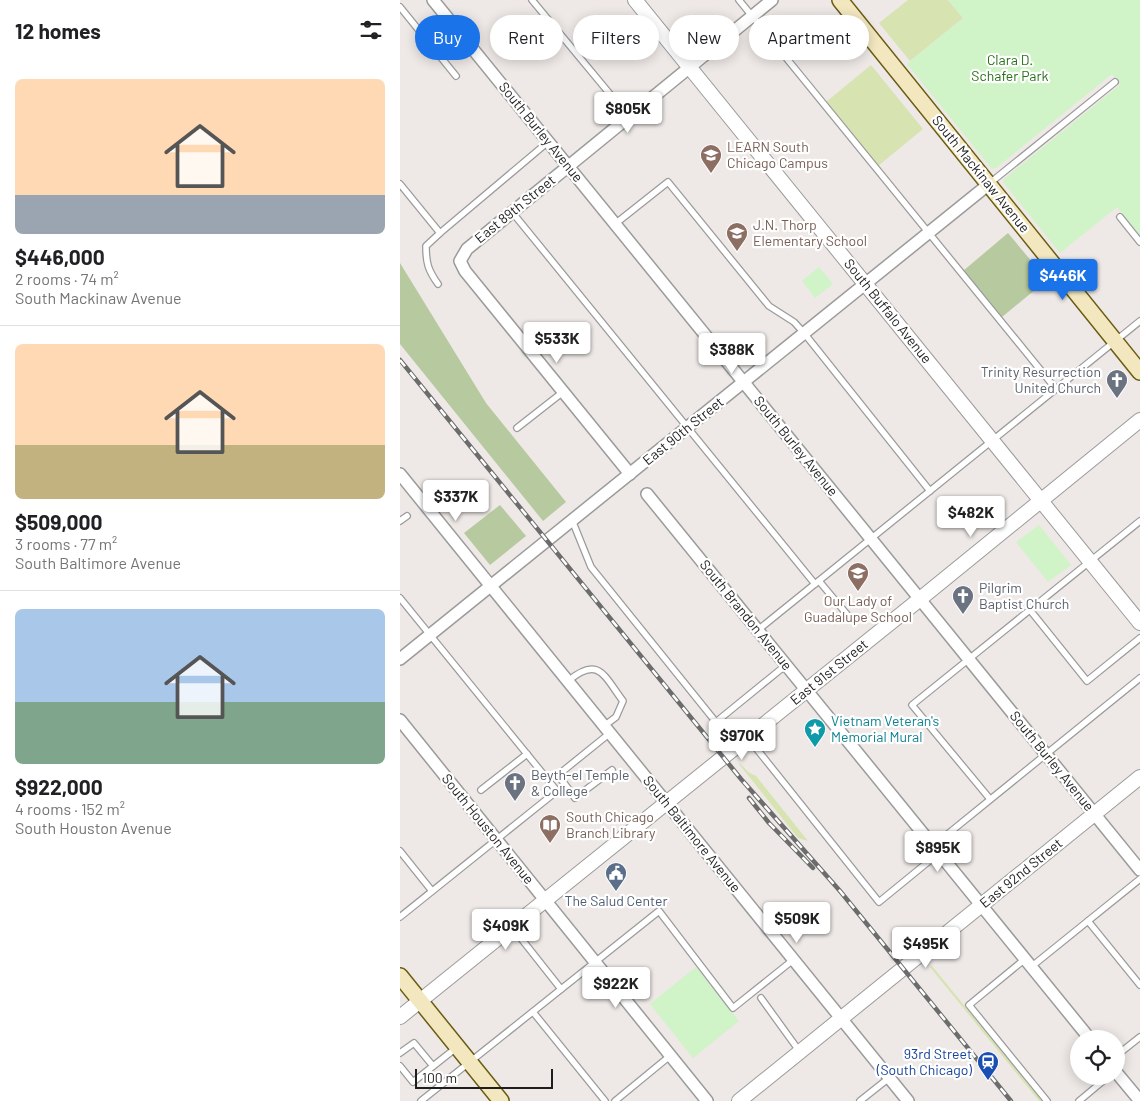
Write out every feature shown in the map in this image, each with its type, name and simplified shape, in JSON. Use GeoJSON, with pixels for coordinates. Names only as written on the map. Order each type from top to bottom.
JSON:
{"type":"FeatureCollection","features":[{"type":"Feature","properties":{"kind":"main road","name":"South Mackinaw Avenue"},"geometry":{"type":"LineString","coordinates":[[840,0],[1140,372]]}},
{"type":"Feature","properties":{"kind":"main road"},"geometry":{"type":"LineString","coordinates":[[400,976],[501,1101]]}},
{"type":"Feature","properties":{"kind":"street","name":"South Burley Avenue"},"geometry":{"type":"LineString","coordinates":[[433,0],[1140,870]]}},
{"type":"Feature","properties":{"kind":"street","name":"South Buffalo Avenue"},"geometry":{"type":"LineString","coordinates":[[635,0],[1140,623]]}},
{"type":"Feature","properties":{"kind":"street","name":"East 89th Street"},"geometry":{"type":"LineString","coordinates":[[753,15],[772,0]]}},
{"type":"Feature","properties":{"kind":"street","name":"East 89th Street"},"geometry":{"type":"LineString","coordinates":[[563,392],[464,271],[460,261],[467,248],[749,18]]}},
{"type":"Feature","properties":{"kind":"street","name":"East 90th Street"},"geometry":{"type":"LineString","coordinates":[[400,659],[989,184]]}},
{"type":"Feature","properties":{"kind":"street"},"geometry":{"type":"LineString","coordinates":[[563,392],[630,474]]}},
{"type":"Feature","properties":{"kind":"street","name":"East 91st Street"},"geometry":{"type":"LineString","coordinates":[[400,1017],[1140,420]]}},
{"type":"Feature","properties":{"kind":"street","name":"South Baltimore Avenue"},"geometry":{"type":"LineString","coordinates":[[400,474],[908,1101]]}},
{"type":"Feature","properties":{"kind":"street","name":"South Brandon Avenue"},"geometry":{"type":"LineString","coordinates":[[648,494],[1083,1030]]}},
{"type":"Feature","properties":{"kind":"street","name":"South Houston Avenue"},"geometry":{"type":"LineString","coordinates":[[400,720],[707,1101]]}},
{"type":"Feature","properties":{"kind":"street","name":"East 92nd Street"},"geometry":{"type":"LineString","coordinates":[[739,1101],[1140,777]]}},
{"type":"Feature","properties":{"kind":"street"},"geometry":{"type":"LineString","coordinates":[[1125,1083],[1140,1101]]}},
{"type":"Feature","properties":{"kind":"lane"},"geometry":{"type":"LineString","coordinates":[[404,0],[400,5],[456,76]]}},
{"type":"Feature","properties":{"kind":"lane"},"geometry":{"type":"LineString","coordinates":[[532,0],[628,117]]}},
{"type":"Feature","properties":{"kind":"lane"},"geometry":{"type":"LineString","coordinates":[[739,0],[751,15]]}},
{"type":"Feature","properties":{"kind":"lane"},"geometry":{"type":"LineString","coordinates":[[788,60],[1056,390]]}},
{"type":"Feature","properties":{"kind":"lane"},"geometry":{"type":"LineString","coordinates":[[989,184],[1115,82]]}},
{"type":"Feature","properties":{"kind":"lane"},"geometry":{"type":"LineString","coordinates":[[438,284],[429,272],[426,246],[548,142]]}},
{"type":"Feature","properties":{"kind":"lane"},"geometry":{"type":"LineString","coordinates":[[615,224],[668,182],[769,306],[794,322],[804,333],[930,491]]}},
{"type":"Feature","properties":{"kind":"lane"},"geometry":{"type":"LineString","coordinates":[[400,184],[440,233]]}},
{"type":"Feature","properties":{"kind":"lane"},"geometry":{"type":"LineString","coordinates":[[512,212],[687,427],[817,582],[850,618]]}},
{"type":"Feature","properties":{"kind":"lane"},"geometry":{"type":"LineString","coordinates":[[1120,217],[1140,242]]}},
{"type":"Feature","properties":{"kind":"lane"},"geometry":{"type":"LineString","coordinates":[[758,630],[1140,322]]}},
{"type":"Feature","properties":{"kind":"lane"},"geometry":{"type":"LineString","coordinates":[[517,428],[563,392]]}},
{"type":"Feature","properties":{"kind":"lane"},"geometry":{"type":"LineString","coordinates":[[400,521],[407,516]]}},
{"type":"Feature","properties":{"kind":"lane"},"geometry":{"type":"LineString","coordinates":[[572,520],[591,567],[736,747]]}},
{"type":"Feature","properties":{"kind":"lane"},"geometry":{"type":"LineString","coordinates":[[990,800],[912,705],[1140,521]]}},
{"type":"Feature","properties":{"kind":"lane"},"geometry":{"type":"LineString","coordinates":[[400,598],[557,791],[400,917]]}},
{"type":"Feature","properties":{"kind":"lane"},"geometry":{"type":"LineString","coordinates":[[1030,610],[1087,680],[1140,638]]}},
{"type":"Feature","properties":{"kind":"lane"},"geometry":{"type":"LineString","coordinates":[[716,722],[786,665]]}},
{"type":"Feature","properties":{"kind":"lane"},"geometry":{"type":"LineString","coordinates":[[568,681],[580,671],[591,667],[599,670],[623,701],[616,717],[607,729],[558,775],[576,798],[612,770]]}},
{"type":"Feature","properties":{"kind":"lane"},"geometry":{"type":"LineString","coordinates":[[748,738],[879,902],[990,800],[1140,678]]}},
{"type":"Feature","properties":{"kind":"lane"},"geometry":{"type":"LineString","coordinates":[[481,790],[527,754]]}},
{"type":"Feature","properties":{"kind":"lane"},"geometry":{"type":"LineString","coordinates":[[400,850],[432,890]]}},
{"type":"Feature","properties":{"kind":"lane"},"geometry":{"type":"LineString","coordinates":[[1047,1101],[969,1005],[1088,921],[1140,880]]}},
{"type":"Feature","properties":{"kind":"lane"},"geometry":{"type":"LineString","coordinates":[[421,1101],[659,911],[734,1008],[793,960]]}},
{"type":"Feature","properties":{"kind":"lane"},"geometry":{"type":"LineString","coordinates":[[1088,921],[1140,984]]}},
{"type":"Feature","properties":{"kind":"lane"},"geometry":{"type":"LineString","coordinates":[[512,927],[561,989]]}},
{"type":"Feature","properties":{"kind":"lane"},"geometry":{"type":"LineString","coordinates":[[760,998],[800,1052]]}},
{"type":"Feature","properties":{"kind":"lane"},"geometry":{"type":"LineString","coordinates":[[533,1012],[605,1101]]}},
{"type":"Feature","properties":{"kind":"lane"},"geometry":{"type":"LineString","coordinates":[[1125,1049],[1140,1037]]}},
{"type":"Feature","properties":{"kind":"lane"},"geometry":{"type":"LineString","coordinates":[[400,1053],[414,1043],[433,1066]]}},
{"type":"Feature","properties":{"kind":"lane"},"geometry":{"type":"LineString","coordinates":[[400,1066],[413,1082],[458,1047]]}},
{"type":"Feature","properties":{"kind":"lane"},"geometry":{"type":"LineString","coordinates":[[615,1101],[671,1056]]}},
{"type":"Feature","properties":{"kind":"lane"},"geometry":{"type":"LineString","coordinates":[[860,1101],[888,1078]]}},
{"type":"Feature","properties":{"kind":"lane"},"geometry":{"type":"LineString","coordinates":[[1079,1101],[1098,1085]]}},
{"type":"Feature","properties":{"kind":"green space"},"geometry":{"type":"Polygon","coordinates":[[[908,0],[948,0],[963,18],[910,61],[879,23],[908,0]]]}},
{"type":"Feature","properties":{"kind":"green space","name":"Clara D. Schafer Park"},"geometry":{"type":"Polygon","coordinates":[[[948,0],[1140,0],[1140,235],[1117,207],[1060,253],[1003,182],[1004,179],[1121,84],[1112,74],[996,168],[992,169],[907,64],[963,18],[948,0]]]}},
{"type":"Feature","properties":{"kind":"green space"},"geometry":{"type":"Polygon","coordinates":[[[871,65],[923,129],[878,166],[826,102],[871,65]]]}},
{"type":"Feature","properties":{"kind":"green space"},"geometry":{"type":"Polygon","coordinates":[[[1008,233],[1047,280],[1002,317],[963,271],[1008,233]]]}},
{"type":"Feature","properties":{"kind":"green space"},"geometry":{"type":"Polygon","coordinates":[[[400,263],[486,403],[566,502],[543,521],[400,344],[400,263]]]}},
{"type":"Feature","properties":{"kind":"green space"},"geometry":{"type":"Polygon","coordinates":[[[819,267],[833,284],[815,298],[802,281],[819,267]]]}},
{"type":"Feature","properties":{"kind":"green space"},"geometry":{"type":"Polygon","coordinates":[[[500,505],[526,536],[490,565],[464,533],[500,505]]]}},
{"type":"Feature","properties":{"kind":"green space"},"geometry":{"type":"Polygon","coordinates":[[[1039,525],[1071,565],[1048,582],[1016,542],[1039,525]]]}},
{"type":"Feature","properties":{"kind":"green space"},"geometry":{"type":"Polygon","coordinates":[[[740,763],[748,772],[756,776],[808,841],[798,838],[740,763]]]}},
{"type":"Feature","properties":{"kind":"green space"},"geometry":{"type":"Polygon","coordinates":[[[932,966],[1042,1101],[1039,1101],[930,967],[932,966]]]}},
{"type":"Feature","properties":{"kind":"green space"},"geometry":{"type":"Polygon","coordinates":[[[696,967],[739,1021],[693,1058],[650,1004],[696,967]]]}},
{"type":"Feature","properties":{"kind":"railway"},"geometry":{"type":"LineString","coordinates":[[400,360],[741,779],[840,891],[1011,1101]]}},
{"type":"Feature","properties":{"kind":"railway"},"geometry":{"type":"LineString","coordinates":[[749,798],[769,823],[813,868]]}},
{"type":"Feature","properties":{"kind":"place","name":"LEARN South Chicago Campus"},"geometry":{"type":"Point","coordinates":[711,174]}},
{"type":"Feature","properties":{"kind":"place","name":"J.N. Thorp Elementary School"},"geometry":{"type":"Point","coordinates":[737,252]}},
{"type":"Feature","properties":{"kind":"place","name":"Trinity Resurrection United Church"},"geometry":{"type":"Point","coordinates":[1117,399]}},
{"type":"Feature","properties":{"kind":"place","name":"Our Lady of Guadalupe School"},"geometry":{"type":"Point","coordinates":[858,592]}},
{"type":"Feature","properties":{"kind":"place","name":"Pilgrim Baptist Church"},"geometry":{"type":"Point","coordinates":[963,615]}},
{"type":"Feature","properties":{"kind":"place","name":"Vietnam Veteran's Memorial Mural"},"geometry":{"type":"Point","coordinates":[815,748]}},
{"type":"Feature","properties":{"kind":"place","name":"Beyth-el Temple & College"},"geometry":{"type":"Point","coordinates":[515,802]}},
{"type":"Feature","properties":{"kind":"place","name":"South Chicago Branch Library"},"geometry":{"type":"Point","coordinates":[550,844]}},
{"type":"Feature","properties":{"kind":"place","name":"The Salud Center"},"geometry":{"type":"Point","coordinates":[616,892]}},
{"type":"Feature","properties":{"kind":"place","name":"93rd Street (South Chicago)"},"geometry":{"type":"Point","coordinates":[988,1081]}}]}
